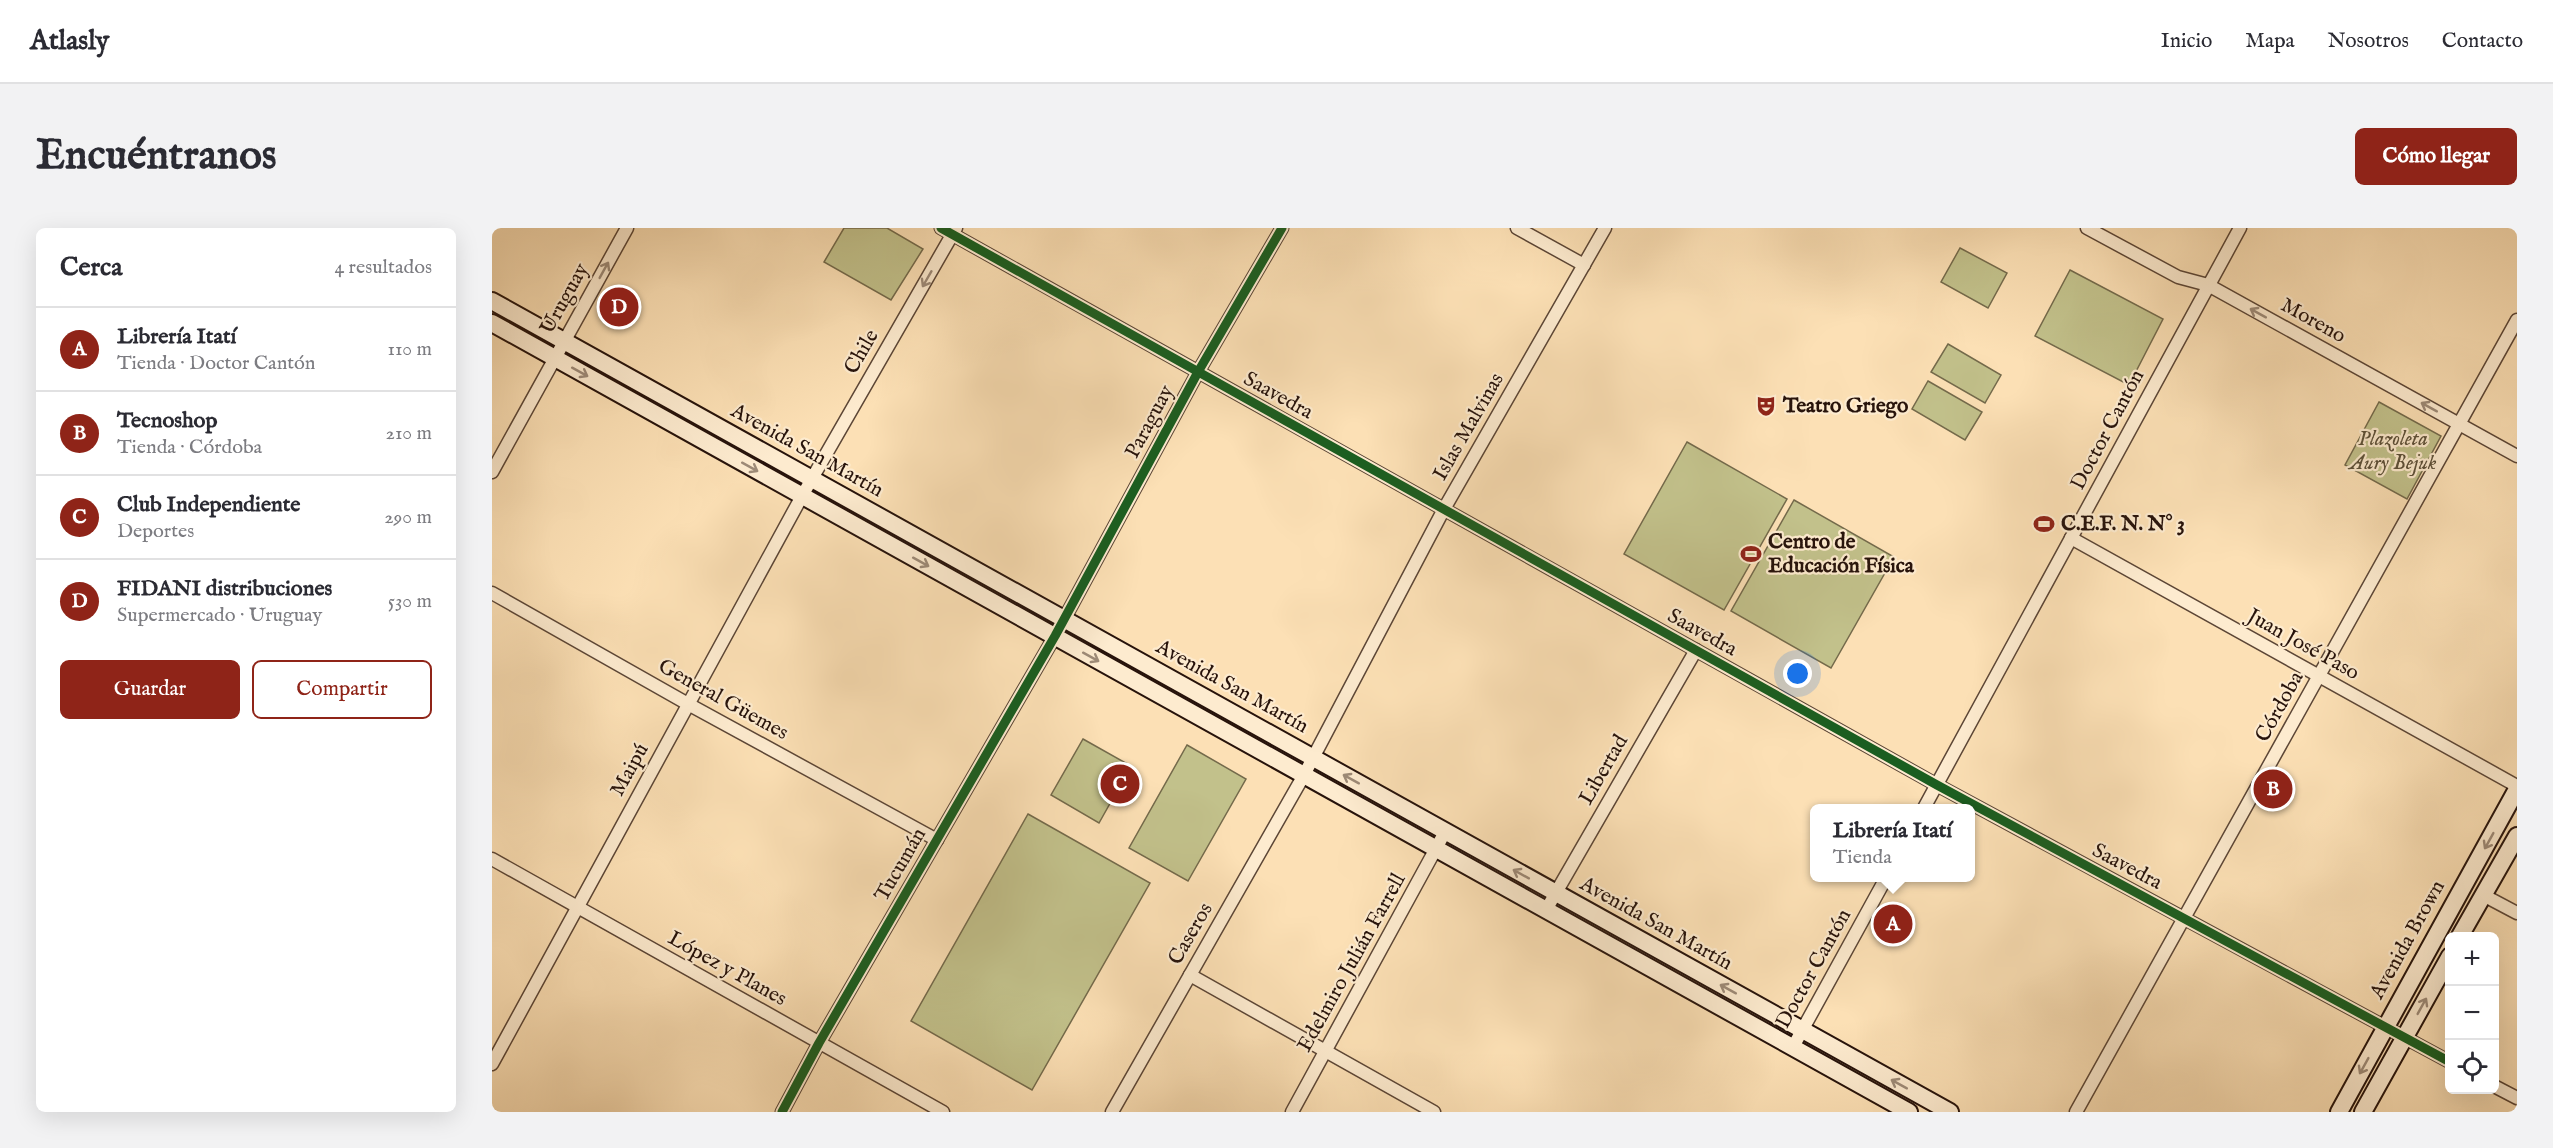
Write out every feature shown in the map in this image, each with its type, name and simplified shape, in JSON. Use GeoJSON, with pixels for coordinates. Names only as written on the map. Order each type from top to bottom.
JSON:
{"type":"FeatureCollection","features":[{"type":"Feature","properties":{"kind":"main road","name":"Avenida San Martín"},"geometry":{"type":"LineString","coordinates":[[492,301],[1950,1112]]}},
{"type":"Feature","properties":{"kind":"main road","name":"Avenida San Martín"},"geometry":{"type":"LineString","coordinates":[[492,323],[1909,1112]]}},
{"type":"Feature","properties":{"kind":"main road","name":"Avenida Brown"},"geometry":{"type":"LineString","coordinates":[[2339,1112],[2517,788]]}},
{"type":"Feature","properties":{"kind":"main road"},"geometry":{"type":"LineString","coordinates":[[2462,932],[2517,836]]}},
{"type":"Feature","properties":{"kind":"main road"},"geometry":{"type":"LineString","coordinates":[[2363,1112],[2445,965]]}},
{"type":"Feature","properties":{"kind":"street","name":"Uruguay"},"geometry":{"type":"LineString","coordinates":[[492,471],[627,228]]}},
{"type":"Feature","properties":{"kind":"street","name":"Saavedra"},"geometry":{"type":"LineString","coordinates":[[941,228],[954,231],[1198,372],[1972,804]]}},
{"type":"Feature","properties":{"kind":"street","name":"Paraguay"},"geometry":{"type":"LineString","coordinates":[[1055,636],[1198,372],[1282,228]]}},
{"type":"Feature","properties":{"kind":"street"},"geometry":{"type":"LineString","coordinates":[[1517,228],[1584,265]]}},
{"type":"Feature","properties":{"kind":"street","name":"Islas Malvinas"},"geometry":{"type":"LineString","coordinates":[[1304,775],[1444,509],[1605,228]]}},
{"type":"Feature","properties":{"kind":"street","name":"Moreno"},"geometry":{"type":"LineString","coordinates":[[2087,228],[2178,277],[2208,285],[2517,456]]}},
{"type":"Feature","properties":{"kind":"street","name":"Doctor Cantón"},"geometry":{"type":"LineString","coordinates":[[1926,804],[2240,228]]}},
{"type":"Feature","properties":{"kind":"street","name":"Chile"},"geometry":{"type":"LineString","coordinates":[[802,496],[954,231]]}},
{"type":"Feature","properties":{"kind":"street","name":"Córdoba"},"geometry":{"type":"LineString","coordinates":[[2076,1112],[2517,320]]}},
{"type":"Feature","properties":{"kind":"street","name":"Maipú"},"geometry":{"type":"LineString","coordinates":[[492,1064],[802,496]]}},
{"type":"Feature","properties":{"kind":"street","name":"Juan José Paso"},"geometry":{"type":"LineString","coordinates":[[2071,538],[2517,788]]}},
{"type":"Feature","properties":{"kind":"street","name":"General Güemes"},"geometry":{"type":"LineString","coordinates":[[492,593],[688,704],[937,840]]}},
{"type":"Feature","properties":{"kind":"street","name":"Tucumán"},"geometry":{"type":"LineString","coordinates":[[782,1112],[819,1043],[1055,636]]}},
{"type":"Feature","properties":{"kind":"street","name":"Libertad"},"geometry":{"type":"LineString","coordinates":[[1546,910],[1696,650]]}},
{"type":"Feature","properties":{"kind":"street","name":"Caseros"},"geometry":{"type":"LineString","coordinates":[[1112,1112],[1304,775]]}},
{"type":"Feature","properties":{"kind":"street","name":"Saavedra"},"geometry":{"type":"LineString","coordinates":[[1975,806],[2445,1059]]}},
{"type":"Feature","properties":{"kind":"street","name":"Edelmiro Julián Farrell"},"geometry":{"type":"LineString","coordinates":[[1292,1112],[1445,832]]}},
{"type":"Feature","properties":{"kind":"street","name":"López y Planes"},"geometry":{"type":"LineString","coordinates":[[492,859],[943,1112]]}},
{"type":"Feature","properties":{"kind":"street","name":"Doctor Cantón"},"geometry":{"type":"LineString","coordinates":[[1793,1047],[1884,882]]}},
{"type":"Feature","properties":{"kind":"street"},"geometry":{"type":"LineString","coordinates":[[2483,895],[2517,913]]}},
{"type":"Feature","properties":{"kind":"street"},"geometry":{"type":"LineString","coordinates":[[1191,975],[1434,1112]]}},
{"type":"Feature","properties":{"kind":"street"},"geometry":{"type":"LineString","coordinates":[[2499,1089],[2517,1098]]}},
{"type":"Feature","properties":{"kind":"green space"},"geometry":{"type":"Polygon","coordinates":[[[844,228],[887,228],[923,249],[891,300],[824,262],[844,228]]]}},
{"type":"Feature","properties":{"kind":"green space"},"geometry":{"type":"Polygon","coordinates":[[[1960,248],[2007,273],[1988,308],[1941,282],[1960,248]]]}},
{"type":"Feature","properties":{"kind":"green space"},"geometry":{"type":"Polygon","coordinates":[[[2070,270],[2163,319],[2129,385],[2035,336],[2070,270]]]}},
{"type":"Feature","properties":{"kind":"green space"},"geometry":{"type":"Polygon","coordinates":[[[1948,344],[2001,375],[1985,403],[1931,372],[1948,344]]]}},
{"type":"Feature","properties":{"kind":"green space"},"geometry":{"type":"Polygon","coordinates":[[[1928,381],[1982,412],[1965,440],[1912,409],[1928,381]]]}},
{"type":"Feature","properties":{"kind":"green space","name":"Plazoleta Aury Bejuk"},"geometry":{"type":"Polygon","coordinates":[[[2379,402],[2441,436],[2407,499],[2345,465],[2379,402]]]}},
{"type":"Feature","properties":{"kind":"green space"},"geometry":{"type":"Polygon","coordinates":[[[1687,442],[1787,499],[1724,610],[1624,554],[1687,442]]]}},
{"type":"Feature","properties":{"kind":"green space"},"geometry":{"type":"Polygon","coordinates":[[[1794,500],[1894,557],[1831,668],[1731,611],[1794,500]]]}},
{"type":"Feature","properties":{"kind":"green space"},"geometry":{"type":"Polygon","coordinates":[[[1083,739],[1131,766],[1099,823],[1051,795],[1083,739]]]}},
{"type":"Feature","properties":{"kind":"green space"},"geometry":{"type":"Polygon","coordinates":[[[1187,745],[1246,779],[1188,881],[1129,848],[1187,745]]]}},
{"type":"Feature","properties":{"kind":"green space"},"geometry":{"type":"Polygon","coordinates":[[[1028,814],[1150,883],[1032,1090],[911,1021],[1028,814]]]}},
{"type":"Feature","properties":{"kind":"cycle path"},"geometry":{"type":"LineString","coordinates":[[941,228],[1972,804]]}},
{"type":"Feature","properties":{"kind":"cycle path"},"geometry":{"type":"LineString","coordinates":[[782,1112],[819,1043],[1055,636],[1198,372],[1282,228]]}},
{"type":"Feature","properties":{"kind":"cycle path"},"geometry":{"type":"LineString","coordinates":[[1975,806],[2445,1059]]}},
{"type":"Feature","properties":{"kind":"place","name":"FIDANI distribuciones"},"geometry":{"type":"Point","coordinates":[619,307]}},
{"type":"Feature","properties":{"kind":"place","name":"Teatro Griego"},"geometry":{"type":"Point","coordinates":[1766,406]}},
{"type":"Feature","properties":{"kind":"place","name":"C.E.F. N. N° 3"},"geometry":{"type":"Point","coordinates":[2044,524]}},
{"type":"Feature","properties":{"kind":"place","name":"Centro de Educación Física"},"geometry":{"type":"Point","coordinates":[1751,554]}},
{"type":"Feature","properties":{"kind":"place","name":"Club Independiente"},"geometry":{"type":"Point","coordinates":[1120,784]}},
{"type":"Feature","properties":{"kind":"place","name":"Tecnoshop"},"geometry":{"type":"Point","coordinates":[2273,789]}},
{"type":"Feature","properties":{"kind":"place","name":"Librería Itatí"},"geometry":{"type":"Point","coordinates":[1893,924]}}]}
